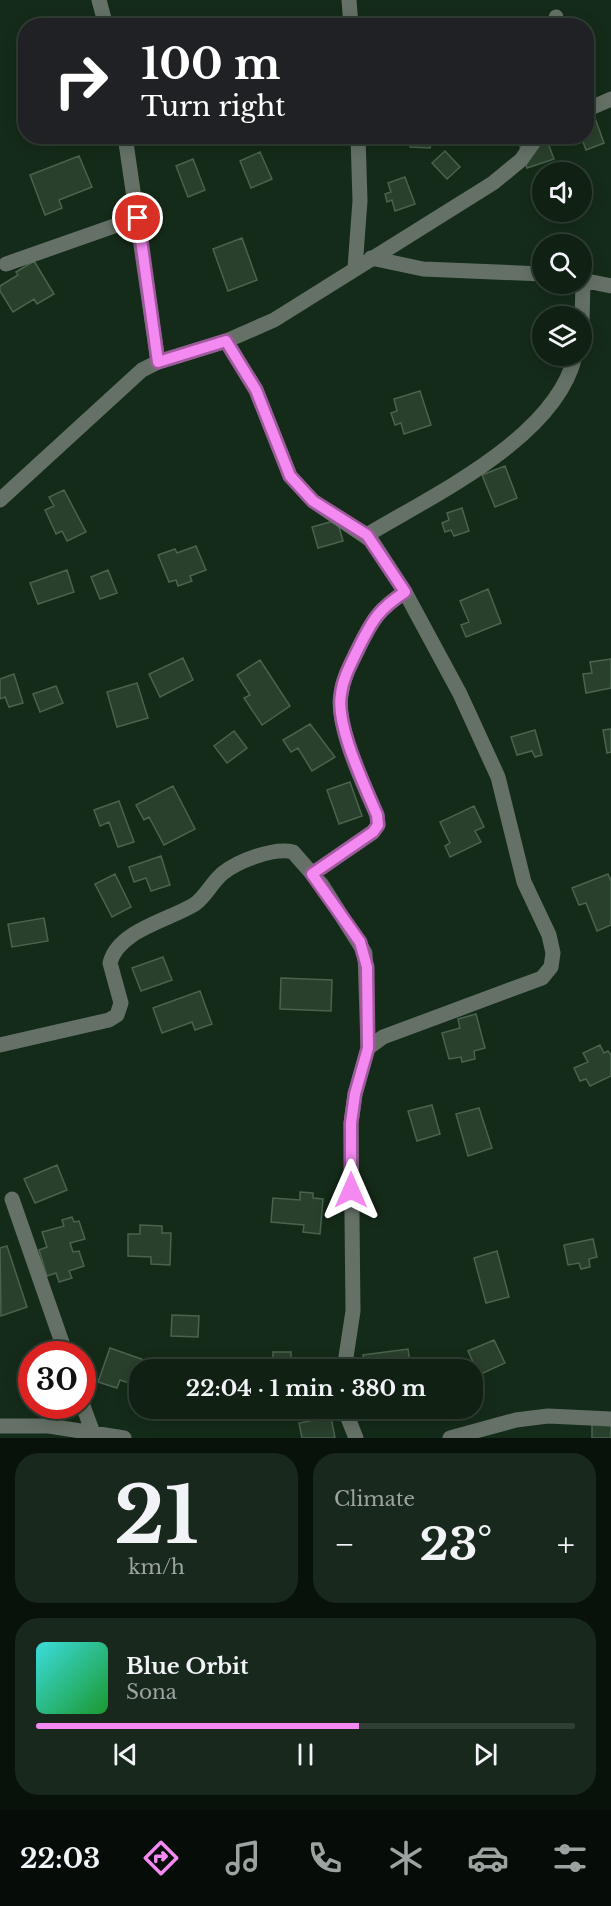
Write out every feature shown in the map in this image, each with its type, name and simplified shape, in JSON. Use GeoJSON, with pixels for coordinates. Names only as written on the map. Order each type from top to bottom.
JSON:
{"type":"FeatureCollection","features":[{"type":"Feature","properties":{"kind":"street"},"geometry":{"type":"LineString","coordinates":[[99,0],[104,18]]}},
{"type":"Feature","properties":{"kind":"street"},"geometry":{"type":"LineString","coordinates":[[349,0],[350,18]]}},
{"type":"Feature","properties":{"kind":"street"},"geometry":{"type":"LineString","coordinates":[[594,106],[611,99]]}},
{"type":"Feature","properties":{"kind":"street"},"geometry":{"type":"LineString","coordinates":[[126,144],[158,362]]}},
{"type":"Feature","properties":{"kind":"street"},"geometry":{"type":"LineString","coordinates":[[355,268],[360,201],[358,144]]}},
{"type":"Feature","properties":{"kind":"street"},"geometry":{"type":"LineString","coordinates":[[0,501],[126,383],[158,362],[226,341],[274,320],[508,172],[521,160],[532,144]]}},
{"type":"Feature","properties":{"kind":"street"},"geometry":{"type":"LineString","coordinates":[[6,264],[138,218]]}},
{"type":"Feature","properties":{"kind":"street"},"geometry":{"type":"LineString","coordinates":[[371,258],[423,269],[532,274]]}},
{"type":"Feature","properties":{"kind":"street"},"geometry":{"type":"LineString","coordinates":[[592,283],[611,286]]}},
{"type":"Feature","properties":{"kind":"street"},"geometry":{"type":"LineString","coordinates":[[226,341],[256,390],[290,476],[313,501],[367,535],[405,592],[460,694],[498,777],[524,882],[549,935],[554,953],[551,968],[542,978],[383,1037],[368,1048]]}},
{"type":"Feature","properties":{"kind":"street"},"geometry":{"type":"LineString","coordinates":[[367,535],[476,471],[509,447],[556,395],[569,366]]}},
{"type":"Feature","properties":{"kind":"street"},"geometry":{"type":"LineString","coordinates":[[312,874],[373,832],[378,825],[377,815],[360,775],[339,707],[346,675],[374,616],[405,592]]}},
{"type":"Feature","properties":{"kind":"street"},"geometry":{"type":"LineString","coordinates":[[0,1045],[109,1020],[117,1016],[121,1003],[110,963],[117,948],[147,926],[202,898],[222,874],[234,866],[287,851],[293,852],[312,874],[360,942],[365,954],[368,1048],[355,1094],[351,1123],[353,1311],[346,1359]]}},
{"type":"Feature","properties":{"kind":"street"},"geometry":{"type":"LineString","coordinates":[[12,1199],[61,1341]]}},
{"type":"Feature","properties":{"kind":"street"},"geometry":{"type":"LineString","coordinates":[[450,1438],[516,1420],[548,1416],[611,1419]]}},
{"type":"Feature","properties":{"kind":"street"},"geometry":{"type":"LineString","coordinates":[[88,1419],[93,1433]]}},
{"type":"Feature","properties":{"kind":"street"},"geometry":{"type":"LineString","coordinates":[[348,1419],[356,1438]]}},
{"type":"Feature","properties":{"kind":"street"},"geometry":{"type":"LineString","coordinates":[[0,1426],[49,1426],[123,1438]]}},
{"type":"Feature","properties":{"kind":"building"},"geometry":{"type":"Polygon","coordinates":[[[594,118],[604,143],[586,150],[584,144],[594,144],[594,118]]]}},
{"type":"Feature","properties":{"kind":"building"},"geometry":{"type":"Polygon","coordinates":[[[410,144],[430,144],[430,148],[410,147],[410,144]]]}},
{"type":"Feature","properties":{"kind":"building"},"geometry":{"type":"Polygon","coordinates":[[[529,144],[548,144],[554,159],[532,162],[532,166],[527,168],[520,147],[529,144]]]}},
{"type":"Feature","properties":{"kind":"building"},"geometry":{"type":"Polygon","coordinates":[[[445,151],[460,167],[447,179],[432,163],[445,151]]]}},
{"type":"Feature","properties":{"kind":"building"},"geometry":{"type":"Polygon","coordinates":[[[260,152],[272,179],[251,188],[240,161],[260,152]]]}},
{"type":"Feature","properties":{"kind":"building"},"geometry":{"type":"Polygon","coordinates":[[[79,156],[92,187],[59,200],[62,208],[45,215],[30,175],[79,156]]]}},
{"type":"Feature","properties":{"kind":"building"},"geometry":{"type":"Polygon","coordinates":[[[193,159],[205,190],[188,197],[176,166],[193,159]]]}},
{"type":"Feature","properties":{"kind":"building"},"geometry":{"type":"Polygon","coordinates":[[[405,177],[415,204],[395,211],[392,200],[387,202],[385,194],[391,192],[388,183],[405,177]]]}},
{"type":"Feature","properties":{"kind":"building"},"geometry":{"type":"Polygon","coordinates":[[[242,238],[257,280],[228,291],[213,249],[242,238]]]}},
{"type":"Feature","properties":{"kind":"building"},"geometry":{"type":"Polygon","coordinates":[[[34,261],[54,294],[37,304],[34,299],[13,312],[0,291],[0,286],[18,275],[16,272],[34,261]]]}},
{"type":"Feature","properties":{"kind":"building"},"geometry":{"type":"Polygon","coordinates":[[[420,391],[431,425],[404,434],[401,423],[395,425],[391,413],[397,411],[394,399],[420,391]]]}},
{"type":"Feature","properties":{"kind":"building"},"geometry":{"type":"Polygon","coordinates":[[[505,466],[517,498],[495,507],[482,475],[505,466]]]}},
{"type":"Feature","properties":{"kind":"building"},"geometry":{"type":"Polygon","coordinates":[[[64,490],[86,532],[67,541],[62,531],[56,534],[45,510],[54,506],[49,497],[64,490]]]}},
{"type":"Feature","properties":{"kind":"building"},"geometry":{"type":"Polygon","coordinates":[[[462,508],[469,531],[454,536],[451,530],[445,532],[442,523],[449,520],[447,513],[462,508]]]}},
{"type":"Feature","properties":{"kind":"building"},"geometry":{"type":"Polygon","coordinates":[[[337,520],[343,541],[318,548],[312,527],[337,520]]]}},
{"type":"Feature","properties":{"kind":"building"},"geometry":{"type":"Polygon","coordinates":[[[196,546],[206,570],[190,576],[192,581],[178,586],[176,580],[169,582],[158,555],[175,549],[177,553],[196,546]]]}},
{"type":"Feature","properties":{"kind":"building"},"geometry":{"type":"Polygon","coordinates":[[[67,570],[74,592],[38,604],[30,583],[67,570]]]}},
{"type":"Feature","properties":{"kind":"building"},"geometry":{"type":"Polygon","coordinates":[[[108,570],[117,593],[100,599],[91,577],[108,570]]]}},
{"type":"Feature","properties":{"kind":"building"},"geometry":{"type":"Polygon","coordinates":[[[488,589],[501,623],[466,637],[461,625],[469,622],[460,601],[488,589]]]}},
{"type":"Feature","properties":{"kind":"building"},"geometry":{"type":"Polygon","coordinates":[[[183,658],[193,680],[160,697],[149,674],[183,658]]]}},
{"type":"Feature","properties":{"kind":"building"},"geometry":{"type":"Polygon","coordinates":[[[611,659],[611,688],[586,693],[583,674],[592,673],[590,662],[611,659]]]}},
{"type":"Feature","properties":{"kind":"building"},"geometry":{"type":"Polygon","coordinates":[[[260,660],[290,706],[262,725],[244,698],[250,695],[237,675],[260,660]]]}},
{"type":"Feature","properties":{"kind":"building"},"geometry":{"type":"Polygon","coordinates":[[[14,674],[23,703],[9,707],[5,697],[0,699],[0,679],[14,674]]]}},
{"type":"Feature","properties":{"kind":"building"},"geometry":{"type":"Polygon","coordinates":[[[137,683],[148,718],[117,727],[107,692],[137,683]]]}},
{"type":"Feature","properties":{"kind":"building"},"geometry":{"type":"Polygon","coordinates":[[[56,686],[63,703],[40,712],[33,694],[56,686]]]}},
{"type":"Feature","properties":{"kind":"building"},"geometry":{"type":"Polygon","coordinates":[[[310,724],[335,757],[312,771],[298,748],[291,752],[283,740],[310,724]]]}},
{"type":"Feature","properties":{"kind":"building"},"geometry":{"type":"Polygon","coordinates":[[[611,729],[611,752],[607,753],[603,730],[611,729]]]}},
{"type":"Feature","properties":{"kind":"building"},"geometry":{"type":"Polygon","coordinates":[[[535,730],[542,755],[535,757],[532,751],[517,755],[511,737],[535,730]]]}},
{"type":"Feature","properties":{"kind":"building"},"geometry":{"type":"Polygon","coordinates":[[[234,731],[247,748],[227,763],[214,746],[234,731]]]}},
{"type":"Feature","properties":{"kind":"building"},"geometry":{"type":"Polygon","coordinates":[[[350,782],[362,816],[339,824],[327,790],[350,782]]]}},
{"type":"Feature","properties":{"kind":"building"},"geometry":{"type":"Polygon","coordinates":[[[173,786],[195,829],[164,845],[149,817],[144,820],[136,805],[173,786]]]}},
{"type":"Feature","properties":{"kind":"building"},"geometry":{"type":"Polygon","coordinates":[[[119,801],[134,842],[118,847],[109,822],[100,826],[94,810],[119,801]]]}},
{"type":"Feature","properties":{"kind":"building"},"geometry":{"type":"Polygon","coordinates":[[[474,806],[484,827],[475,831],[481,842],[450,857],[445,846],[450,843],[440,822],[474,806]]]}},
{"type":"Feature","properties":{"kind":"building"},"geometry":{"type":"Polygon","coordinates":[[[161,856],[170,885],[151,891],[146,878],[134,882],[129,867],[161,856]]]}},
{"type":"Feature","properties":{"kind":"building"},"geometry":{"type":"Polygon","coordinates":[[[115,874],[131,907],[112,917],[95,884],[115,874]]]}},
{"type":"Feature","properties":{"kind":"building"},"geometry":{"type":"Polygon","coordinates":[[[608,874],[611,881],[611,925],[597,931],[586,903],[579,905],[572,888],[608,874]]]}},
{"type":"Feature","properties":{"kind":"building"},"geometry":{"type":"Polygon","coordinates":[[[44,918],[48,941],[12,947],[8,924],[44,918]]]}},
{"type":"Feature","properties":{"kind":"building"},"geometry":{"type":"Polygon","coordinates":[[[163,957],[172,980],[141,991],[132,968],[163,957]]]}},
{"type":"Feature","properties":{"kind":"building"},"geometry":{"type":"Polygon","coordinates":[[[281,978],[332,980],[331,1011],[280,1009],[281,978]]]}},
{"type":"Feature","properties":{"kind":"building"},"geometry":{"type":"Polygon","coordinates":[[[200,991],[212,1024],[195,1030],[192,1022],[162,1033],[153,1008],[200,991]]]}},
{"type":"Feature","properties":{"kind":"building"},"geometry":{"type":"Polygon","coordinates":[[[476,1014],[485,1048],[474,1051],[475,1059],[462,1062],[461,1057],[449,1059],[442,1033],[460,1028],[458,1019],[476,1014]]]}},
{"type":"Feature","properties":{"kind":"building"},"geometry":{"type":"Polygon","coordinates":[[[600,1045],[604,1053],[608,1051],[611,1055],[611,1076],[590,1086],[586,1079],[580,1081],[574,1068],[588,1062],[583,1053],[600,1045]]]}},
{"type":"Feature","properties":{"kind":"building"},"geometry":{"type":"Polygon","coordinates":[[[432,1105],[440,1134],[417,1141],[408,1111],[432,1105]]]}},
{"type":"Feature","properties":{"kind":"building"},"geometry":{"type":"Polygon","coordinates":[[[479,1108],[492,1148],[468,1156],[456,1114],[479,1108]]]}},
{"type":"Feature","properties":{"kind":"building"},"geometry":{"type":"Polygon","coordinates":[[[57,1165],[67,1190],[35,1203],[24,1179],[57,1165]]]}},
{"type":"Feature","properties":{"kind":"building"},"geometry":{"type":"Polygon","coordinates":[[[300,1192],[313,1193],[313,1198],[323,1199],[320,1234],[303,1232],[304,1225],[271,1222],[273,1198],[300,1200],[300,1192]]]}},
{"type":"Feature","properties":{"kind":"building"},"geometry":{"type":"Polygon","coordinates":[[[72,1217],[74,1222],[79,1221],[85,1239],[70,1243],[73,1252],[79,1251],[84,1266],[69,1271],[72,1278],[59,1282],[56,1273],[47,1276],[39,1250],[47,1247],[42,1232],[64,1226],[62,1220],[72,1217]]]}},
{"type":"Feature","properties":{"kind":"building"},"geometry":{"type":"Polygon","coordinates":[[[140,1225],[162,1226],[162,1233],[171,1233],[170,1265],[151,1264],[151,1257],[128,1256],[128,1234],[140,1234],[140,1225]]]}},
{"type":"Feature","properties":{"kind":"building"},"geometry":{"type":"Polygon","coordinates":[[[593,1239],[597,1257],[589,1259],[590,1267],[581,1269],[579,1263],[568,1265],[564,1245],[593,1239]]]}},
{"type":"Feature","properties":{"kind":"building"},"geometry":{"type":"Polygon","coordinates":[[[7,1246],[27,1307],[1,1316],[0,1248],[7,1246]]]}},
{"type":"Feature","properties":{"kind":"building"},"geometry":{"type":"Polygon","coordinates":[[[497,1251],[509,1297],[486,1303],[474,1258],[497,1251]]]}},
{"type":"Feature","properties":{"kind":"building"},"geometry":{"type":"Polygon","coordinates":[[[172,1315],[199,1316],[198,1337],[171,1336],[172,1315]]]}},
{"type":"Feature","properties":{"kind":"building"},"geometry":{"type":"Polygon","coordinates":[[[494,1340],[505,1363],[483,1373],[483,1359],[472,1359],[468,1351],[494,1340]]]}},
{"type":"Feature","properties":{"kind":"building"},"geometry":{"type":"Polygon","coordinates":[[[110,1348],[141,1359],[129,1359],[129,1383],[120,1380],[117,1388],[98,1382],[110,1348]]]}},
{"type":"Feature","properties":{"kind":"building"},"geometry":{"type":"Polygon","coordinates":[[[408,1349],[409,1359],[364,1359],[363,1355],[408,1349]]]}},
{"type":"Feature","properties":{"kind":"building"},"geometry":{"type":"Polygon","coordinates":[[[273,1352],[291,1352],[291,1359],[273,1359],[273,1352]]]}},
{"type":"Feature","properties":{"kind":"building"},"geometry":{"type":"Polygon","coordinates":[[[331,1419],[335,1438],[302,1438],[299,1423],[331,1419]]]}},
{"type":"Feature","properties":{"kind":"building"},"geometry":{"type":"Polygon","coordinates":[[[592,1420],[611,1420],[611,1438],[592,1438],[592,1420]]]}},
{"type":"Feature","properties":{"kind":"route"},"geometry":{"type":"LineString","coordinates":[[138,218],[158,362],[226,341],[256,390],[290,476],[313,501],[367,535],[405,592],[374,616],[346,675],[339,707],[360,775],[377,815],[378,825],[373,832],[312,874],[322,885],[347,926],[360,942],[367,967],[368,1048],[355,1094],[351,1123],[351,1190]]}}]}
